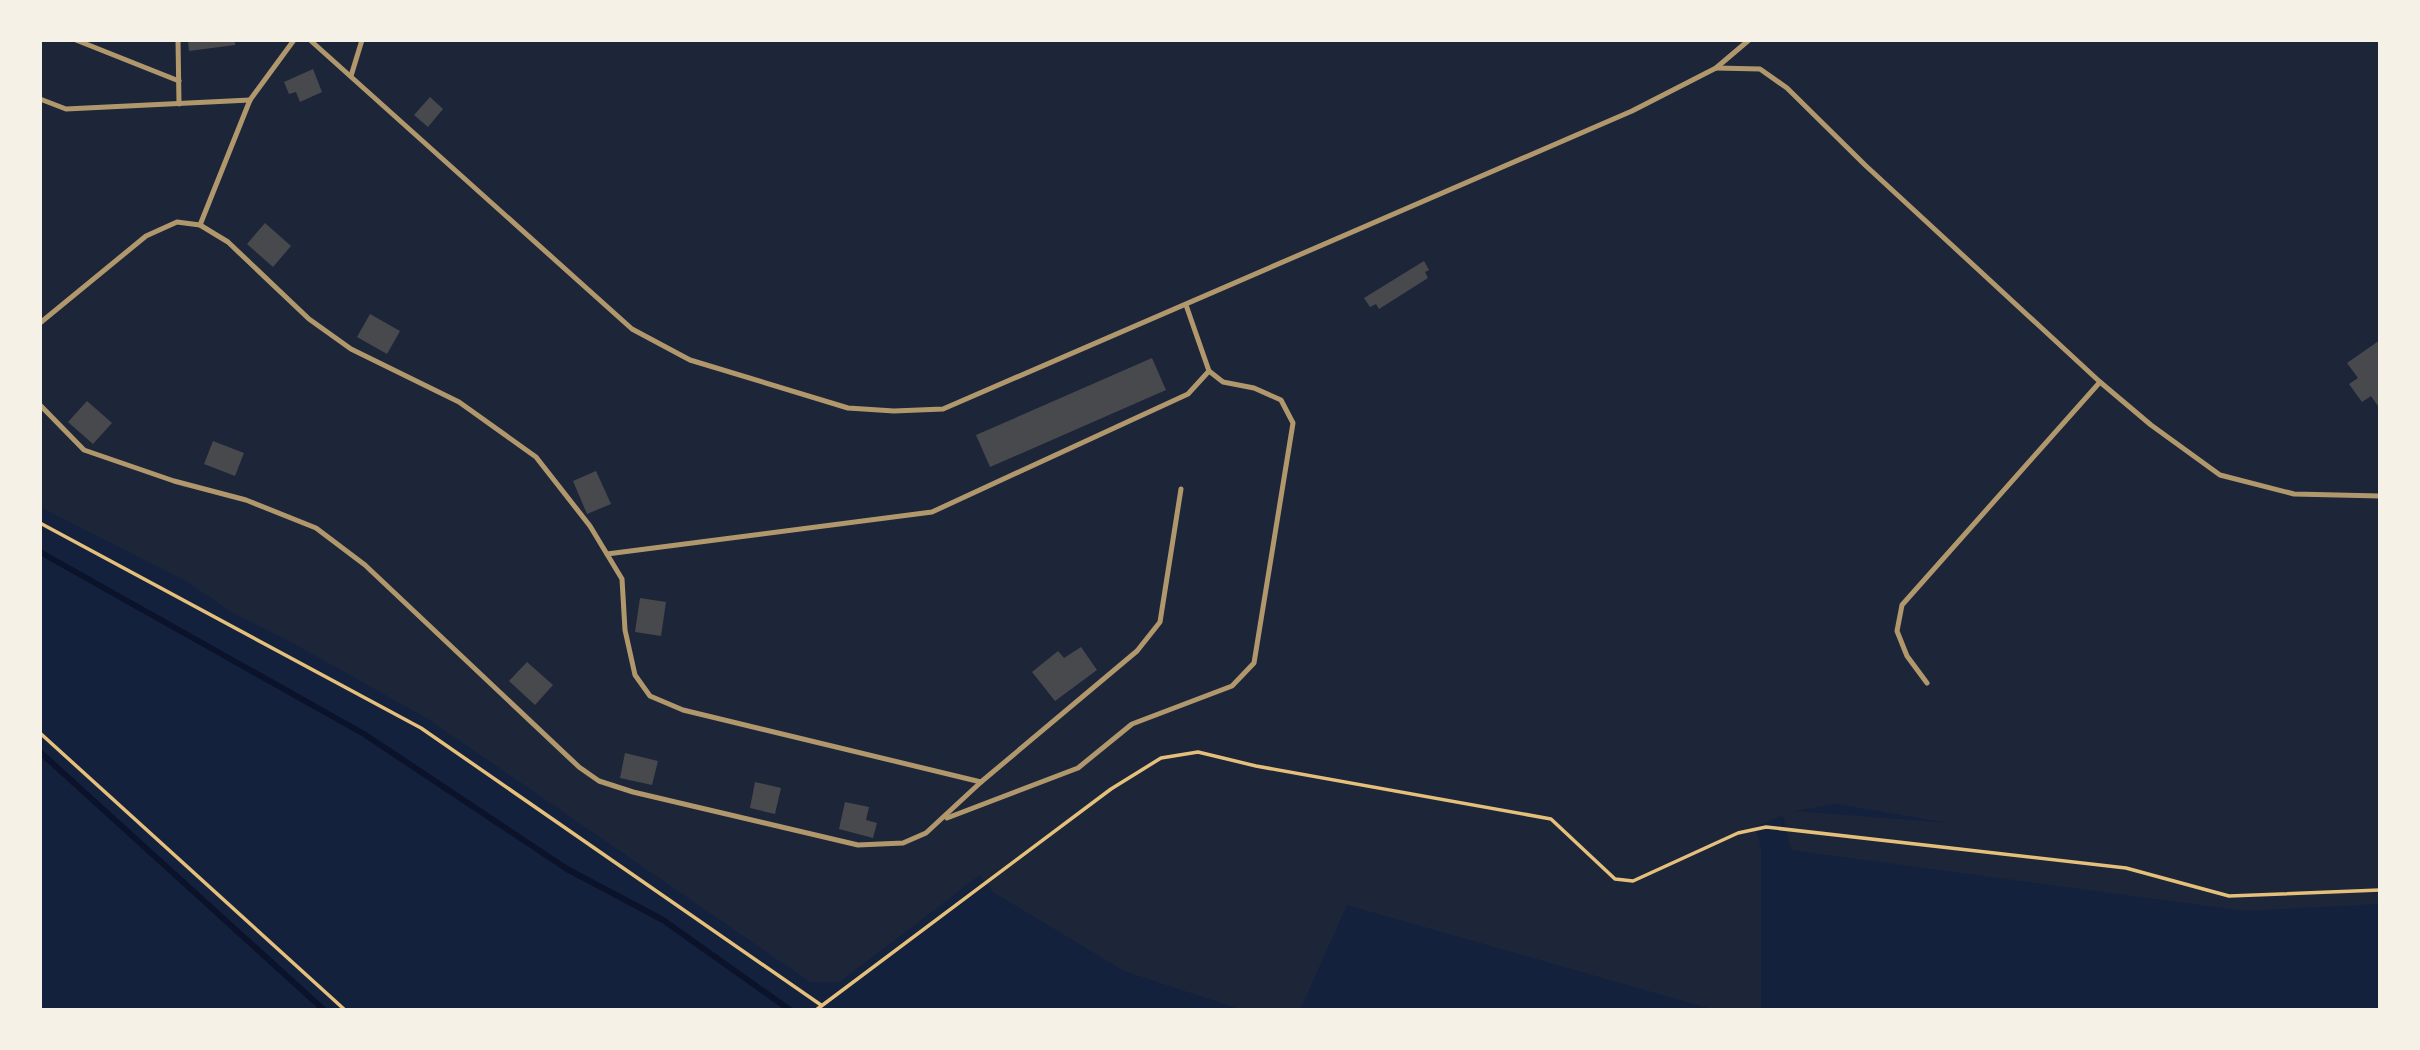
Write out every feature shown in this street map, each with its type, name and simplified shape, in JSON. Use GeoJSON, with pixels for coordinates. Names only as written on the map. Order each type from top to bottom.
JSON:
{"type":"FeatureCollection","features":[{"type":"Feature","properties":{"kind":"lane"},"geometry":{"type":"LineString","coordinates":[[76,40],[179,81]]}},
{"type":"Feature","properties":{"kind":"lane"},"geometry":{"type":"LineString","coordinates":[[178,40],[179,104]]}},
{"type":"Feature","properties":{"kind":"lane"},"geometry":{"type":"LineString","coordinates":[[200,225],[250,100],[294,40]]}},
{"type":"Feature","properties":{"kind":"lane"},"geometry":{"type":"LineString","coordinates":[[310,40],[632,329],[690,360],[848,408],[894,411],[943,409],[1186,305],[1632,111],[1716,68],[1749,40]]}},
{"type":"Feature","properties":{"kind":"lane"},"geometry":{"type":"LineString","coordinates":[[351,76],[362,40]]}},
{"type":"Feature","properties":{"kind":"lane"},"geometry":{"type":"LineString","coordinates":[[1716,68],[1760,69],[1787,88],[1865,165],[2100,382],[2151,425],[2220,475],[2294,494],[2380,496]]}},
{"type":"Feature","properties":{"kind":"lane"},"geometry":{"type":"LineString","coordinates":[[40,99],[66,109],[250,100]]}},
{"type":"Feature","properties":{"kind":"lane"},"geometry":{"type":"LineString","coordinates":[[40,323],[146,236],[177,222],[200,225],[228,242],[309,319],[351,349],[459,402],[536,457],[590,526],[622,579],[625,631],[635,675],[650,696],[683,710],[981,782]]}},
{"type":"Feature","properties":{"kind":"lane"},"geometry":{"type":"LineString","coordinates":[[942,820],[1078,768],[1132,724],[1232,686],[1254,663],[1293,423],[1282,400],[1254,388],[1223,382],[1209,371],[1186,305]]}},
{"type":"Feature","properties":{"kind":"lane"},"geometry":{"type":"LineString","coordinates":[[607,554],[932,512],[1188,394],[1209,371]]}},
{"type":"Feature","properties":{"kind":"lane"},"geometry":{"type":"LineString","coordinates":[[1927,683],[1908,656],[1897,631],[1902,605],[2100,382]]}},
{"type":"Feature","properties":{"kind":"lane"},"geometry":{"type":"LineString","coordinates":[[40,405],[84,450],[174,481],[246,500],[316,528],[365,565],[579,767],[599,782],[858,845],[903,843],[926,833],[981,782],[1137,651],[1160,622],[1181,489]]}},
{"type":"Feature","properties":{"kind":"path"},"geometry":{"type":"LineString","coordinates":[[40,523],[421,728],[821,1005]]}},
{"type":"Feature","properties":{"kind":"path"},"geometry":{"type":"LineString","coordinates":[[40,733],[345,1010]]}},
{"type":"Feature","properties":{"kind":"path"},"geometry":{"type":"LineString","coordinates":[[816,1010],[1111,789],[1161,758],[1198,752],[1256,766],[1551,819],[1615,879],[1633,881],[1738,833],[1766,827],[2126,868],[2229,896],[2380,890]]}},
{"type":"Feature","properties":{"kind":"shaded area"},"geometry":{"type":"Polygon","coordinates":[[[40,40],[2380,40],[2380,904],[2245,911],[1791,850],[1783,815],[1755,827],[1761,847],[1761,1010],[1715,1010],[1347,905],[1300,1010],[1242,1010],[1124,971],[993,892],[980,875],[838,983],[810,982],[428,719],[291,642],[233,613],[186,581],[40,507],[40,40]],[[1837,804],[1794,811],[1947,823],[1837,804]]]}},
{"type":"Feature","properties":{"kind":"building"},"geometry":{"type":"Polygon","coordinates":[[[188,40],[235,40],[235,45],[189,51],[188,40]]]}},
{"type":"Feature","properties":{"kind":"building"},"geometry":{"type":"Polygon","coordinates":[[[313,69],[322,92],[300,102],[296,92],[289,94],[284,82],[313,69]]]}},
{"type":"Feature","properties":{"kind":"building"},"geometry":{"type":"Polygon","coordinates":[[[430,97],[443,109],[428,127],[414,115],[430,97]]]}},
{"type":"Feature","properties":{"kind":"building"},"geometry":{"type":"Polygon","coordinates":[[[265,223],[291,246],[273,267],[247,244],[265,223]]]}},
{"type":"Feature","properties":{"kind":"building"},"geometry":{"type":"Polygon","coordinates":[[[1424,261],[1429,270],[1425,272],[1428,278],[1379,309],[1376,304],[1370,307],[1364,298],[1424,261]]]}},
{"type":"Feature","properties":{"kind":"building"},"geometry":{"type":"Polygon","coordinates":[[[370,314],[400,331],[387,354],[357,337],[370,314]]]}},
{"type":"Feature","properties":{"kind":"building"},"geometry":{"type":"Polygon","coordinates":[[[2380,340],[2380,409],[2371,396],[2362,402],[2349,384],[2358,378],[2347,363],[2380,340]]]}},
{"type":"Feature","properties":{"kind":"building"},"geometry":{"type":"Polygon","coordinates":[[[1152,358],[1166,390],[990,467],[976,435],[1152,358]]]}},
{"type":"Feature","properties":{"kind":"building"},"geometry":{"type":"Polygon","coordinates":[[[87,401],[112,423],[93,444],[68,422],[87,401]]]}},
{"type":"Feature","properties":{"kind":"building"},"geometry":{"type":"Polygon","coordinates":[[[213,441],[244,453],[235,476],[204,464],[213,441]]]}},
{"type":"Feature","properties":{"kind":"building"},"geometry":{"type":"Polygon","coordinates":[[[596,471],[611,504],[587,514],[573,481],[596,471]]]}},
{"type":"Feature","properties":{"kind":"building"},"geometry":{"type":"Polygon","coordinates":[[[640,598],[666,602],[661,636],[635,632],[640,598]]]}},
{"type":"Feature","properties":{"kind":"building"},"geometry":{"type":"Polygon","coordinates":[[[1081,647],[1097,670],[1055,701],[1032,672],[1058,651],[1064,658],[1081,647]]]}},
{"type":"Feature","properties":{"kind":"building"},"geometry":{"type":"Polygon","coordinates":[[[527,662],[553,685],[535,705],[509,681],[527,662]]]}},
{"type":"Feature","properties":{"kind":"building"},"geometry":{"type":"Polygon","coordinates":[[[625,753],[658,761],[652,785],[620,778],[625,753]]]}},
{"type":"Feature","properties":{"kind":"building"},"geometry":{"type":"Polygon","coordinates":[[[755,782],[781,788],[775,814],[750,808],[755,782]]]}},
{"type":"Feature","properties":{"kind":"building"},"geometry":{"type":"Polygon","coordinates":[[[845,802],[869,807],[866,820],[877,823],[873,838],[839,829],[845,802]]]}},
{"type":"Feature","properties":{"kind":"waterway"},"geometry":{"type":"LineString","coordinates":[[40,552],[364,734],[567,869],[663,920],[790,1010]]}},
{"type":"Feature","properties":{"kind":"waterway"},"geometry":{"type":"LineString","coordinates":[[40,752],[324,1010]]}}]}
